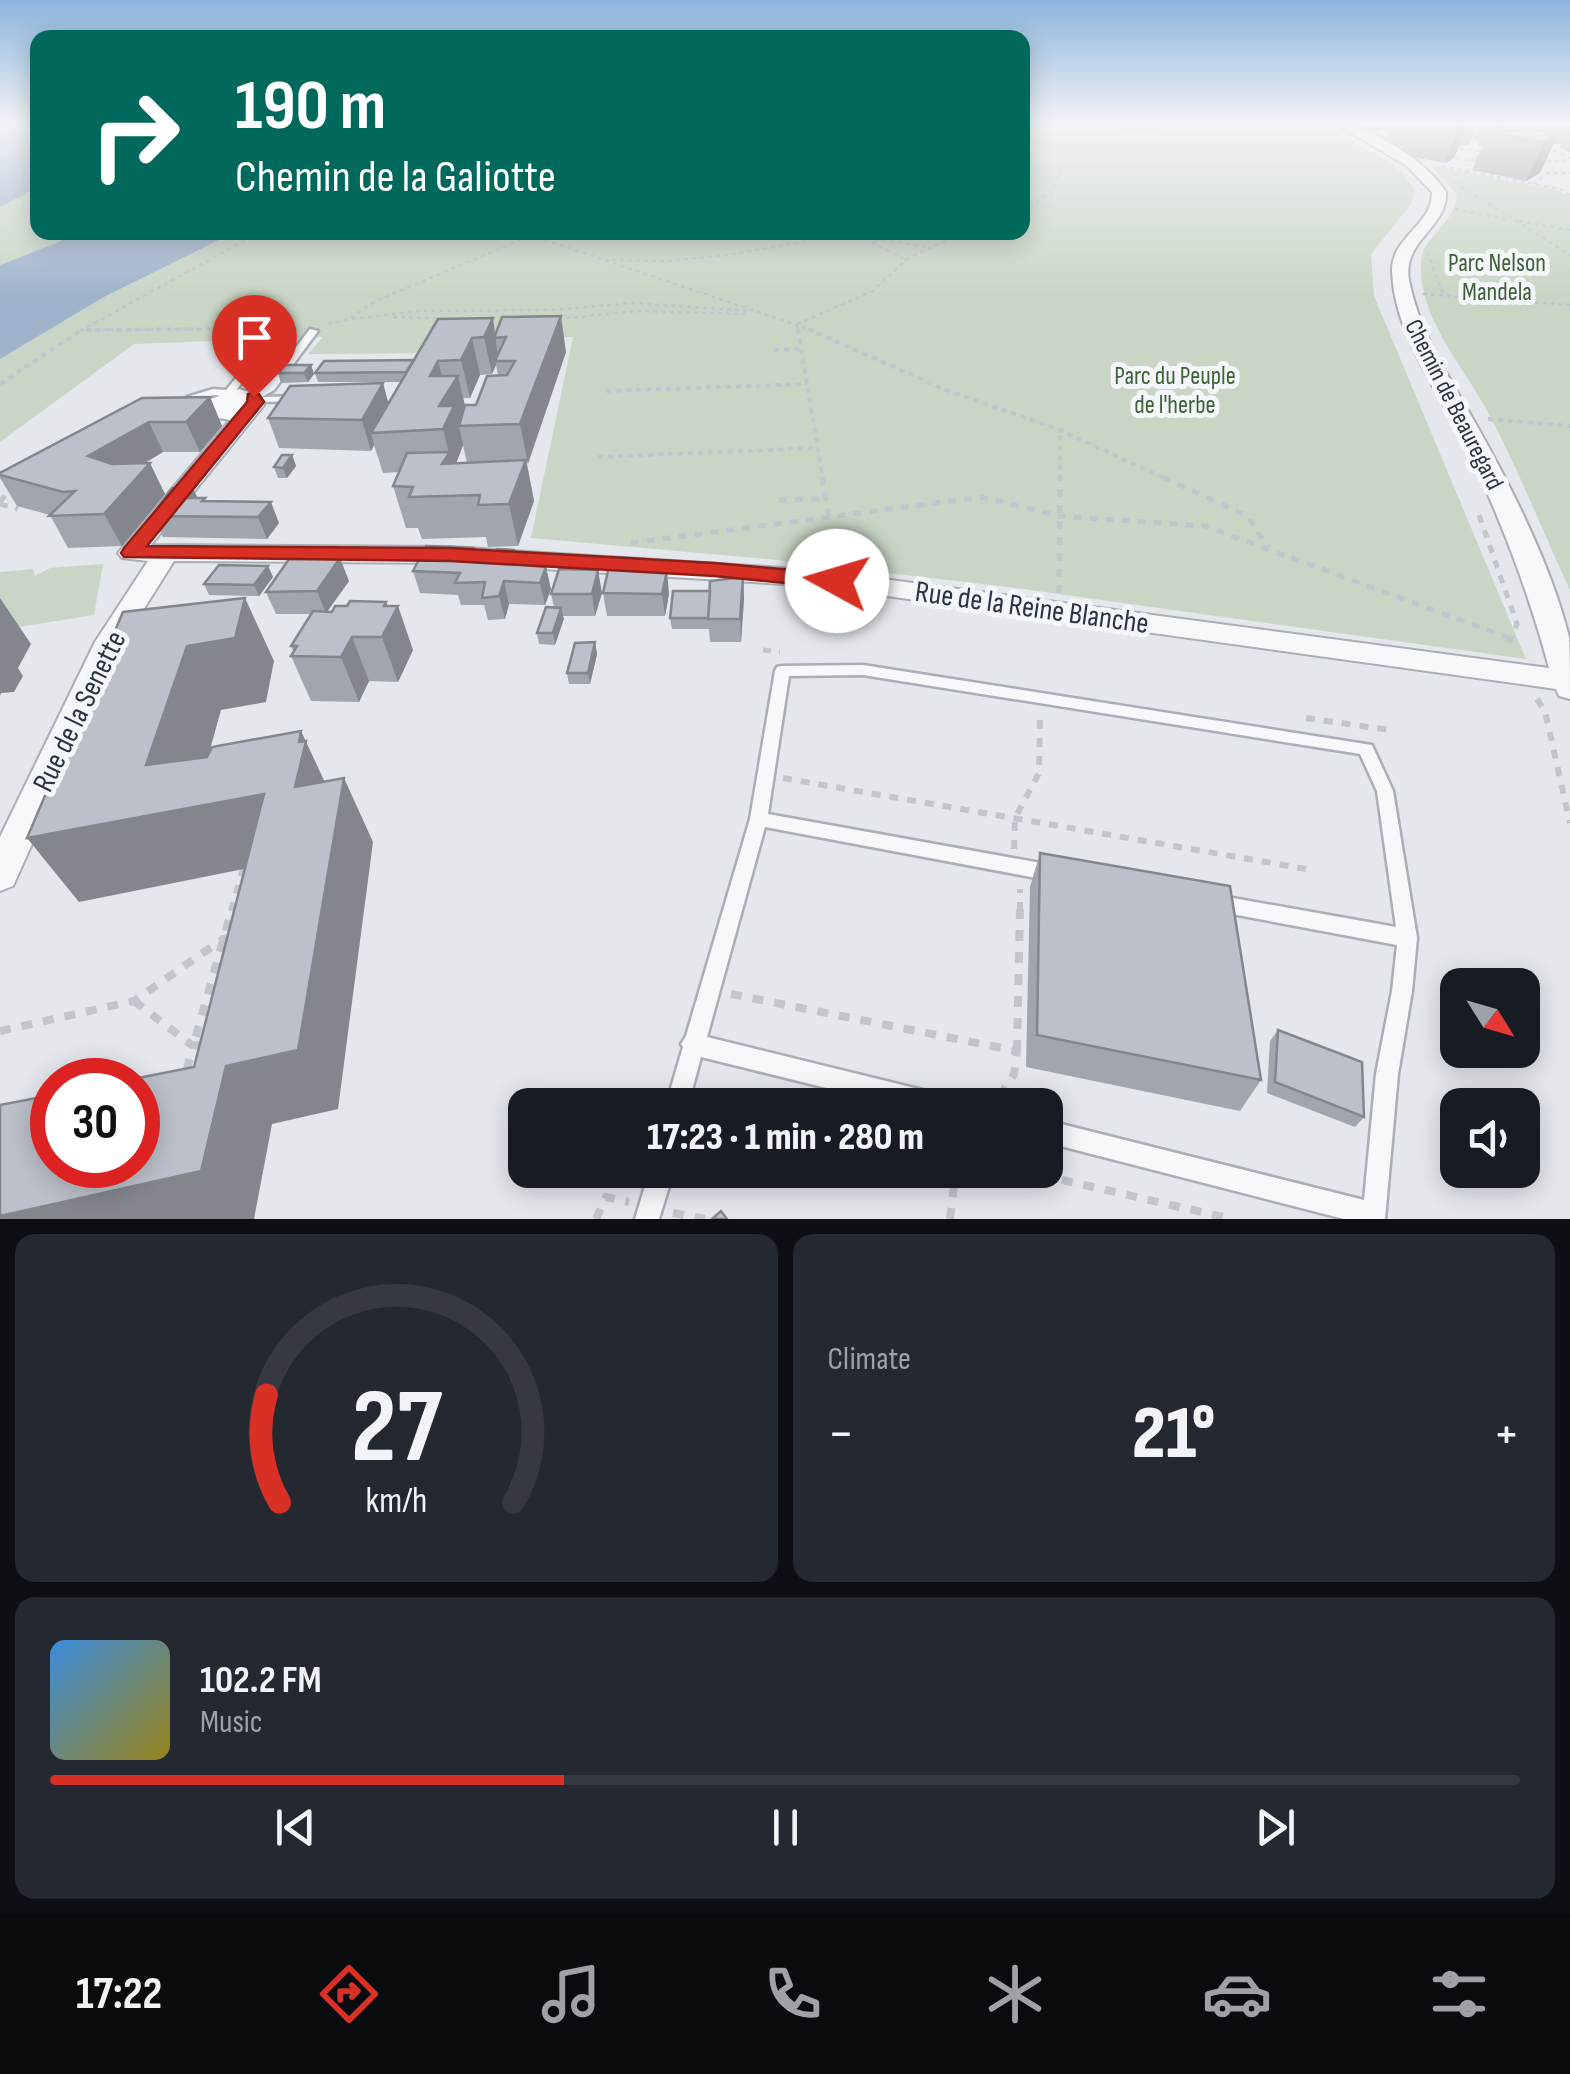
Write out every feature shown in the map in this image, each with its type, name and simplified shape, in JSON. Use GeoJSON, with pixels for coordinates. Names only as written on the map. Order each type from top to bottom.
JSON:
{"type":"FeatureCollection","features":[{"type":"Feature","properties":{"kind":"street","name":"Chemin de Beauregard"},"geometry":{"type":"LineString","coordinates":[[1429,180],[1438,189],[1440,202],[1406,245],[1400,263],[1410,318],[1503,498],[1533,572],[1569,683]]}},
{"type":"Feature","properties":{"kind":"street","name":"Rue de la Reine Blanche"},"geometry":{"type":"LineString","coordinates":[[244,395],[131,553],[450,554],[815,578],[1569,683]]}},
{"type":"Feature","properties":{"kind":"street","name":"Rue de la Senette"},"geometry":{"type":"LineString","coordinates":[[0,875],[108,642],[167,551]]}},
{"type":"Feature","properties":{"kind":"lane"},"geometry":{"type":"LineString","coordinates":[[244,395],[270,388],[313,331]]}},
{"type":"Feature","properties":{"kind":"lane"},"geometry":{"type":"LineString","coordinates":[[187,426],[192,419],[191,399],[213,392],[312,399]]}},
{"type":"Feature","properties":{"kind":"lane"},"geometry":{"type":"LineString","coordinates":[[681,1088],[759,818],[782,671],[862,670],[1366,749],[1385,790],[1407,938],[1387,1074],[1375,1215],[1063,1137]]}},
{"type":"Feature","properties":{"kind":"lane"},"geometry":{"type":"LineString","coordinates":[[759,818],[1070,876]]}},
{"type":"Feature","properties":{"kind":"lane"},"geometry":{"type":"LineString","coordinates":[[1200,900],[1407,938]]}},
{"type":"Feature","properties":{"kind":"lane"},"geometry":{"type":"LineString","coordinates":[[692,1044],[870,1088]]}},
{"type":"Feature","properties":{"kind":"lane"},"geometry":{"type":"LineString","coordinates":[[647,1219],[656,1188]]}},
{"type":"Feature","properties":{"kind":"path"},"geometry":{"type":"LineString","coordinates":[[1030,206],[1050,196],[1060,180]]}},
{"type":"Feature","properties":{"kind":"path"},"geometry":{"type":"LineString","coordinates":[[1452,180],[1570,255]]}},
{"type":"Feature","properties":{"kind":"path"},"geometry":{"type":"LineString","coordinates":[[1513,180],[1560,189],[1569,196]]}},
{"type":"Feature","properties":{"kind":"path"},"geometry":{"type":"LineString","coordinates":[[1533,184],[1538,180]]}},
{"type":"Feature","properties":{"kind":"path"},"geometry":{"type":"LineString","coordinates":[[1446,218],[1452,207],[1570,230]]}},
{"type":"Feature","properties":{"kind":"path"},"geometry":{"type":"LineString","coordinates":[[0,384],[106,314],[245,240]]}},
{"type":"Feature","properties":{"kind":"path"},"geometry":{"type":"LineString","coordinates":[[349,319],[376,301],[521,240]]}},
{"type":"Feature","properties":{"kind":"path"},"geometry":{"type":"LineString","coordinates":[[542,240],[796,324],[946,390],[1060,430],[1247,516],[1270,550]]}},
{"type":"Feature","properties":{"kind":"path"},"geometry":{"type":"LineString","coordinates":[[605,260],[668,261],[728,256],[813,240]]}},
{"type":"Feature","properties":{"kind":"path"},"geometry":{"type":"LineString","coordinates":[[870,240],[929,247]]}},
{"type":"Feature","properties":{"kind":"path"},"geometry":{"type":"LineString","coordinates":[[870,240],[906,260]]}},
{"type":"Feature","properties":{"kind":"path"},"geometry":{"type":"LineString","coordinates":[[889,240],[896,242]]}},
{"type":"Feature","properties":{"kind":"path"},"geometry":{"type":"LineString","coordinates":[[796,324],[873,291],[906,260],[945,240]]}},
{"type":"Feature","properties":{"kind":"path"},"geometry":{"type":"LineString","coordinates":[[1417,254],[1423,244],[1444,296]]}},
{"type":"Feature","properties":{"kind":"path"},"geometry":{"type":"LineString","coordinates":[[1417,282],[1422,305]]}},
{"type":"Feature","properties":{"kind":"path"},"geometry":{"type":"LineString","coordinates":[[1419,294],[1570,305]]}},
{"type":"Feature","properties":{"kind":"path"},"geometry":{"type":"LineString","coordinates":[[86,330],[282,327],[313,331],[349,319],[419,311],[554,310],[632,303],[757,312]]}},
{"type":"Feature","properties":{"kind":"path"},"geometry":{"type":"LineString","coordinates":[[542,321],[638,311],[766,314]]}},
{"type":"Feature","properties":{"kind":"path"},"geometry":{"type":"LineString","coordinates":[[375,317],[464,319]]}},
{"type":"Feature","properties":{"kind":"path"},"geometry":{"type":"LineString","coordinates":[[796,324],[829,518]]}},
{"type":"Feature","properties":{"kind":"path"},"geometry":{"type":"LineString","coordinates":[[774,350],[800,349]]}},
{"type":"Feature","properties":{"kind":"path"},"geometry":{"type":"LineString","coordinates":[[606,391],[806,384]]}},
{"type":"Feature","properties":{"kind":"path"},"geometry":{"type":"LineString","coordinates":[[1492,435],[1485,418],[1570,426]]}},
{"type":"Feature","properties":{"kind":"path"},"geometry":{"type":"LineString","coordinates":[[1060,430],[1060,594]]}},
{"type":"Feature","properties":{"kind":"path"},"geometry":{"type":"LineString","coordinates":[[598,457],[817,448]]}},
{"type":"Feature","properties":{"kind":"path"},"geometry":{"type":"LineString","coordinates":[[15,484],[0,503],[18,509]]}},
{"type":"Feature","properties":{"kind":"path"},"geometry":{"type":"LineString","coordinates":[[626,544],[981,497],[1059,516],[1205,526],[1512,639]]}},
{"type":"Feature","properties":{"kind":"path"},"geometry":{"type":"LineString","coordinates":[[778,500],[826,499]]}},
{"type":"Feature","properties":{"kind":"path"},"geometry":{"type":"LineString","coordinates":[[1526,694],[1546,711],[1570,823]]}},
{"type":"Feature","properties":{"kind":"path"},"geometry":{"type":"LineString","coordinates":[[1015,818],[1039,773],[1041,698]]}},
{"type":"Feature","properties":{"kind":"path"},"geometry":{"type":"LineString","coordinates":[[766,775],[1306,869]]}},
{"type":"Feature","properties":{"kind":"path"},"geometry":{"type":"LineString","coordinates":[[183,1084],[243,869]]}},
{"type":"Feature","properties":{"kind":"path"},"geometry":{"type":"LineString","coordinates":[[1005,1088],[1014,1074],[1018,1052],[1020,888],[1012,886]]}},
{"type":"Feature","properties":{"kind":"path"},"geometry":{"type":"LineString","coordinates":[[0,1031],[134,1001],[223,938],[238,936]]}},
{"type":"Feature","properties":{"kind":"path"},"geometry":{"type":"LineString","coordinates":[[708,989],[1018,1052]]}},
{"type":"Feature","properties":{"kind":"path"},"geometry":{"type":"LineString","coordinates":[[134,1001],[192,1046],[210,1043]]}},
{"type":"Feature","properties":{"kind":"path"},"geometry":{"type":"LineString","coordinates":[[1063,1180],[1232,1219]]}},
{"type":"Feature","properties":{"kind":"path"},"geometry":{"type":"LineString","coordinates":[[950,1219],[954,1188]]}},
{"type":"Feature","properties":{"kind":"green space","name":"Parc du Peuple de l'herbe"},"geometry":{"type":"Polygon","coordinates":[[[1030,180],[1408,180],[1415,189],[1411,204],[1371,254],[1374,296],[1526,659],[1008,587],[768,559],[531,538],[573,337],[457,339],[445,353],[308,354],[323,337],[134,344],[0,442],[0,359],[104,297],[219,240],[1030,240],[1030,180]]]}},
{"type":"Feature","properties":{"kind":"green space","name":"Parc Nelson Mandela"},"geometry":{"type":"Polygon","coordinates":[[[1444,180],[1505,180],[1570,196],[1570,590],[1500,436],[1444,341],[1427,303],[1422,282],[1423,253],[1450,215],[1457,195],[1444,180]]]}},
{"type":"Feature","properties":{"kind":"green space"},"geometry":{"type":"Polygon","coordinates":[[[30,191],[30,240],[63,240],[0,265],[0,207],[30,191]]]}},
{"type":"Feature","properties":{"kind":"green space"},"geometry":{"type":"Polygon","coordinates":[[[103,564],[94,615],[0,630],[0,572],[33,569],[35,576],[50,568],[103,564]]]}},
{"type":"Feature","properties":{"kind":"water"},"geometry":{"type":"Polygon","coordinates":[[[0,180],[30,180],[30,191],[0,207],[0,180]]]}},
{"type":"Feature","properties":{"kind":"water"},"geometry":{"type":"Polygon","coordinates":[[[63,240],[219,240],[104,297],[0,359],[0,265],[63,240]]]}},
{"type":"Feature","properties":{"kind":"building"},"geometry":{"type":"Polygon","coordinates":[[[561,316],[520,424],[459,426],[465,405],[476,405],[487,376],[507,375],[515,361],[495,361],[506,337],[494,338],[502,317],[561,316]]]}},
{"type":"Feature","properties":{"kind":"building"},"geometry":{"type":"Polygon","coordinates":[[[493,318],[484,337],[472,338],[461,360],[438,361],[430,376],[458,376],[439,406],[454,406],[443,429],[371,433],[438,319],[493,318]]]}},
{"type":"Feature","properties":{"kind":"building"},"geometry":{"type":"Polygon","coordinates":[[[414,360],[406,372],[315,373],[324,361],[414,360]]]}},
{"type":"Feature","properties":{"kind":"building"},"geometry":{"type":"Polygon","coordinates":[[[284,365],[311,365],[304,373],[278,373],[284,365]]]}},
{"type":"Feature","properties":{"kind":"building"},"geometry":{"type":"Polygon","coordinates":[[[383,383],[362,420],[268,418],[290,386],[383,383]]]}},
{"type":"Feature","properties":{"kind":"building"},"geometry":{"type":"Polygon","coordinates":[[[210,397],[186,422],[149,422],[88,456],[112,464],[150,463],[104,514],[49,516],[75,491],[63,492],[0,475],[142,398],[210,397]]]}},
{"type":"Feature","properties":{"kind":"building"},"geometry":{"type":"Polygon","coordinates":[[[450,452],[442,464],[526,460],[509,504],[478,505],[480,495],[409,497],[413,487],[393,486],[407,453],[450,452]]]}},
{"type":"Feature","properties":{"kind":"building"},"geometry":{"type":"Polygon","coordinates":[[[282,455],[292,455],[283,468],[274,467],[282,455]]]}},
{"type":"Feature","properties":{"kind":"building"},"geometry":{"type":"Polygon","coordinates":[[[172,488],[193,488],[184,498],[205,498],[202,501],[271,502],[258,517],[152,516],[172,488]]]}},
{"type":"Feature","properties":{"kind":"building"},"geometry":{"type":"Polygon","coordinates":[[[426,546],[473,548],[468,556],[494,558],[497,549],[514,550],[510,564],[546,567],[540,583],[504,581],[499,596],[482,598],[485,582],[455,583],[460,573],[413,571],[426,546]]]}},
{"type":"Feature","properties":{"kind":"building"},"geometry":{"type":"Polygon","coordinates":[[[611,557],[645,559],[643,571],[667,571],[662,594],[603,593],[611,557]]]}},
{"type":"Feature","properties":{"kind":"building"},"geometry":{"type":"Polygon","coordinates":[[[340,558],[317,591],[266,592],[289,559],[340,558]]]}},
{"type":"Feature","properties":{"kind":"building"},"geometry":{"type":"Polygon","coordinates":[[[219,565],[268,566],[254,585],[204,584],[219,565]]]}},
{"type":"Feature","properties":{"kind":"building"},"geometry":{"type":"Polygon","coordinates":[[[559,569],[598,570],[592,594],[551,594],[559,569]]]}},
{"type":"Feature","properties":{"kind":"building"},"geometry":{"type":"Polygon","coordinates":[[[743,577],[740,619],[708,619],[710,581],[743,577]]]}},
{"type":"Feature","properties":{"kind":"building"},"geometry":{"type":"Polygon","coordinates":[[[673,591],[710,591],[708,618],[670,618],[673,591]]]}},
{"type":"Feature","properties":{"kind":"building"},"geometry":{"type":"Polygon","coordinates":[[[245,598],[235,638],[187,646],[146,765],[207,757],[212,747],[301,731],[299,742],[306,741],[295,787],[344,778],[298,1050],[226,1066],[201,1171],[160,1180],[160,1074],[194,1067],[264,794],[27,838],[123,612],[245,598]]]}},
{"type":"Feature","properties":{"kind":"building"},"geometry":{"type":"Polygon","coordinates":[[[350,601],[398,606],[382,637],[352,637],[341,657],[291,656],[297,646],[291,646],[313,611],[332,612],[335,606],[347,606],[350,601]]]}},
{"type":"Feature","properties":{"kind":"building"},"geometry":{"type":"Polygon","coordinates":[[[546,607],[561,608],[553,633],[537,633],[546,607]]]}},
{"type":"Feature","properties":{"kind":"building"},"geometry":{"type":"Polygon","coordinates":[[[595,642],[588,673],[567,673],[575,643],[595,642]]]}},
{"type":"Feature","properties":{"kind":"building"},"geometry":{"type":"Polygon","coordinates":[[[1040,853],[1230,886],[1261,1080],[1037,1035],[1040,853]]]}},
{"type":"Feature","properties":{"kind":"building"},"geometry":{"type":"Polygon","coordinates":[[[1278,1030],[1362,1062],[1364,1117],[1275,1082],[1278,1030]]]}},
{"type":"Feature","properties":{"kind":"building"},"geometry":{"type":"Polygon","coordinates":[[[30,1099],[30,1188],[125,1188],[0,1216],[0,1105],[30,1099]]]}},
{"type":"Feature","properties":{"kind":"route"},"geometry":{"type":"LineString","coordinates":[[254,397],[256,402],[131,553],[450,554],[837,581]]}}]}
